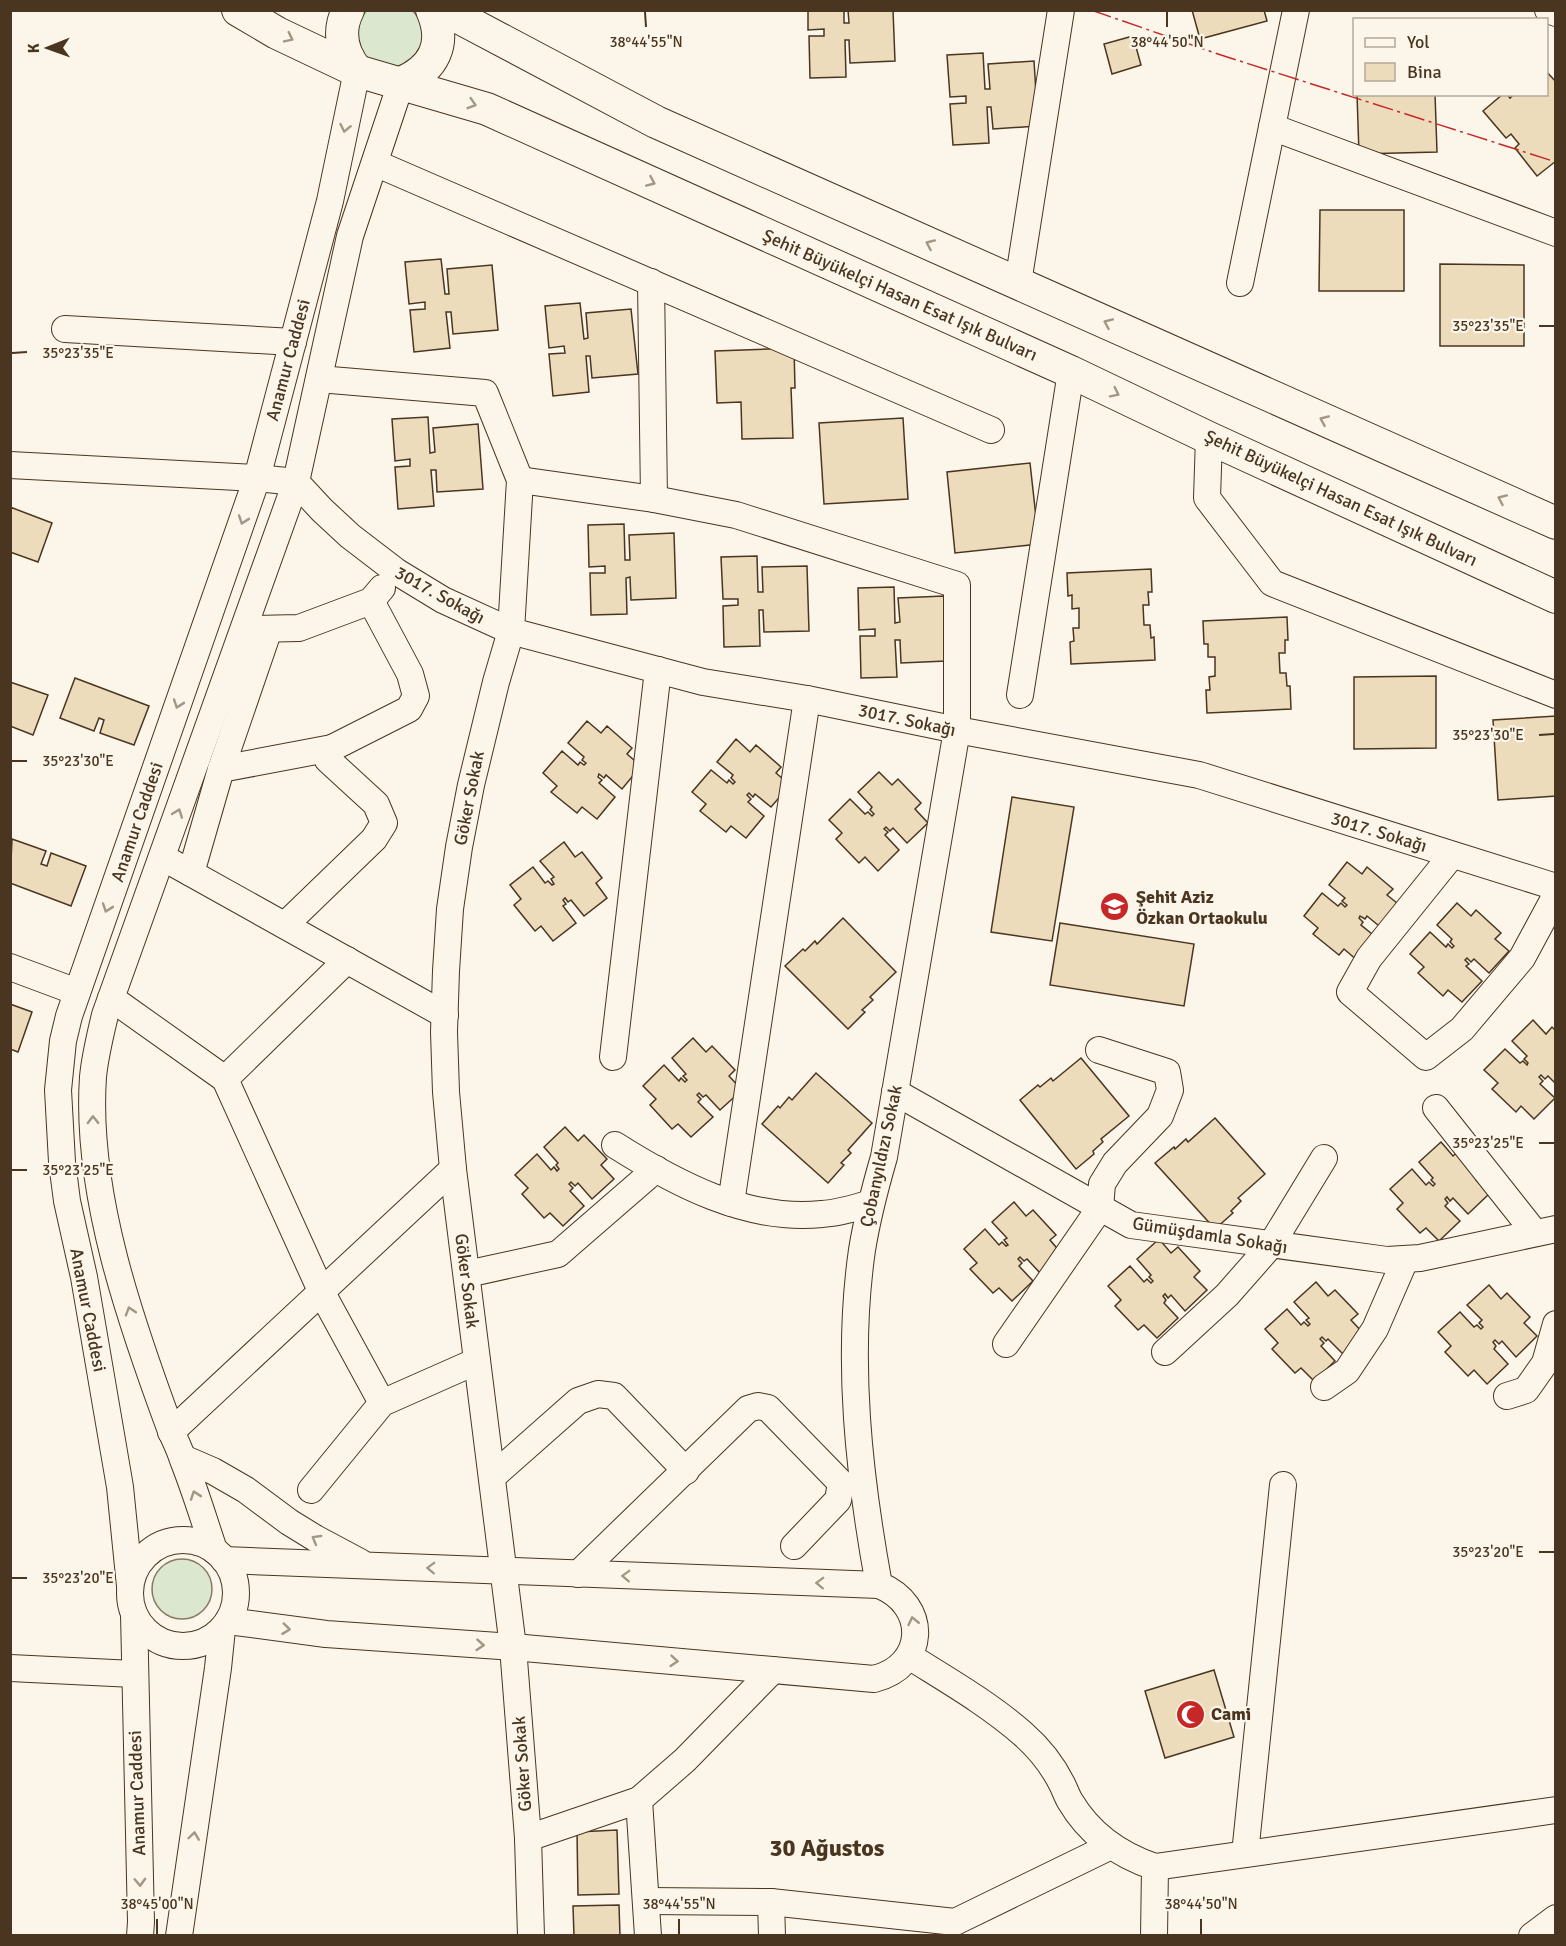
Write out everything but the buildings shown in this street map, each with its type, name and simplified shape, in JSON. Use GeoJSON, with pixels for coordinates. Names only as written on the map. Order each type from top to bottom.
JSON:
{"type":"FeatureCollection","features":[{"type":"Feature","properties":{"kind":"main road","name":"Şehit Büyükelçi Hasan Esat Işık Bulvarı"},"geometry":{"type":"LineString","coordinates":[[238,10],[277,33],[357,71],[487,109],[1071,372],[1556,597]]}},
{"type":"Feature","properties":{"kind":"main road"},"geometry":{"type":"LineString","coordinates":[[348,10],[341,37],[349,61],[357,71]]}},
{"type":"Feature","properties":{"kind":"main road"},"geometry":{"type":"LineString","coordinates":[[401,83],[416,77],[426,69],[433,58],[438,46],[439,33],[432,10]]}},
{"type":"Feature","properties":{"kind":"main road"},"geometry":{"type":"LineString","coordinates":[[445,10],[656,123],[1556,523]]}},
{"type":"Feature","properties":{"kind":"street"},"geometry":{"type":"LineString","coordinates":[[1018,283],[1061,10]]}},
{"type":"Feature","properties":{"kind":"street"},"geometry":{"type":"LineString","coordinates":[[1240,283],[1296,10]]}},
{"type":"Feature","properties":{"kind":"street"},"geometry":{"type":"LineString","coordinates":[[1548,10],[1556,13]]}},
{"type":"Feature","properties":{"kind":"street","name":"Anamur Caddesi"},"geometry":{"type":"LineString","coordinates":[[130,1586],[120,1487],[84,1277],[67,1201],[62,1162],[59,1066],[69,1016],[77,992],[257,478],[330,201],[357,71]]}},
{"type":"Feature","properties":{"kind":"street","name":"Anamur Caddesi"},"geometry":{"type":"LineString","coordinates":[[219,1555],[171,1432],[117,1267],[96,1162],[93,1134],[93,1077],[98,1046],[111,998],[296,482],[350,236],[401,83]]}},
{"type":"Feature","properties":{"kind":"street"},"geometry":{"type":"LineString","coordinates":[[1272,127],[1556,233]]}},
{"type":"Feature","properties":{"kind":"street"},"geometry":{"type":"LineString","coordinates":[[375,163],[991,430]]}},
{"type":"Feature","properties":{"kind":"street"},"geometry":{"type":"LineString","coordinates":[[319,379],[485,393],[520,480],[654,499],[651,282]]}},
{"type":"Feature","properties":{"kind":"street"},"geometry":{"type":"LineString","coordinates":[[65,329],[293,342]]}},
{"type":"Feature","properties":{"kind":"street"},"geometry":{"type":"LineString","coordinates":[[1020,695],[1071,372]]}},
{"type":"Feature","properties":{"kind":"street"},"geometry":{"type":"LineString","coordinates":[[1209,438],[1207,498],[1272,583],[1556,695]]}},
{"type":"Feature","properties":{"kind":"street"},"geometry":{"type":"LineString","coordinates":[[10,465],[296,482]]}},
{"type":"Feature","properties":{"kind":"street","name":"Göker Sokak"},"geometry":{"type":"LineString","coordinates":[[520,480],[511,631],[483,733],[459,847],[450,919],[445,1015],[446,1092],[453,1169],[513,1647],[528,1838],[531,1935]]}},
{"type":"Feature","properties":{"kind":"street","name":"3017. Sokağı"},"geometry":{"type":"LineString","coordinates":[[296,482],[350,536],[397,572],[443,600],[511,631],[704,682],[807,699],[1199,776],[1556,887]]}},
{"type":"Feature","properties":{"kind":"street","name":"Çobanyıldızı Sokak"},"geometry":{"type":"LineString","coordinates":[[654,499],[736,515],[957,585],[957,730],[884,1157],[871,1203],[862,1250],[857,1297],[856,1359],[862,1476],[879,1585]]}},
{"type":"Feature","properties":{"kind":"street"},"geometry":{"type":"LineString","coordinates":[[243,630],[299,628],[371,600],[397,572]]}},
{"type":"Feature","properties":{"kind":"street"},"geometry":{"type":"LineString","coordinates":[[222,769],[332,748],[409,709],[416,696],[410,674],[371,600]]}},
{"type":"Feature","properties":{"kind":"street"},"geometry":{"type":"LineString","coordinates":[[191,873],[222,769],[269,629]]}},
{"type":"Feature","properties":{"kind":"street"},"geometry":{"type":"LineString","coordinates":[[613,1057],[658,670]]}},
{"type":"Feature","properties":{"kind":"street"},"geometry":{"type":"LineString","coordinates":[[730,1203],[807,699]]}},
{"type":"Feature","properties":{"kind":"street"},"geometry":{"type":"LineString","coordinates":[[285,925],[374,839],[384,823],[376,804],[328,760],[332,748]]}},
{"type":"Feature","properties":{"kind":"street"},"geometry":{"type":"LineString","coordinates":[[1452,855],[1369,958],[1350,992],[1426,1057],[1462,1029],[1522,958],[1556,895]]}},
{"type":"Feature","properties":{"kind":"street"},"geometry":{"type":"LineString","coordinates":[[162,856],[445,1015]]}},
{"type":"Feature","properties":{"kind":"street"},"geometry":{"type":"LineString","coordinates":[[225,1079],[347,960]]}},
{"type":"Feature","properties":{"kind":"street"},"geometry":{"type":"LineString","coordinates":[[10,967],[77,992]]}},
{"type":"Feature","properties":{"kind":"street"},"geometry":{"type":"LineString","coordinates":[[111,998],[225,1079],[322,1293],[382,1403]]}},
{"type":"Feature","properties":{"kind":"street"},"geometry":{"type":"LineString","coordinates":[[1006,1344],[1100,1208],[1102,1184],[1115,1163],[1160,1116],[1170,1090],[1167,1072],[1099,1050]]}},
{"type":"Feature","properties":{"kind":"street","name":"Gümüşdamla Sokağı"},"geometry":{"type":"LineString","coordinates":[[895,1092],[1131,1225],[1370,1258],[1405,1260],[1545,1231]]}},
{"type":"Feature","properties":{"kind":"street"},"geometry":{"type":"LineString","coordinates":[[1436,1108],[1545,1231]]}},
{"type":"Feature","properties":{"kind":"street"},"geometry":{"type":"LineString","coordinates":[[615,1145],[690,1187],[752,1209],[795,1215],[821,1215],[871,1203]]}},
{"type":"Feature","properties":{"kind":"street"},"geometry":{"type":"LineString","coordinates":[[1165,1352],[1227,1294],[1271,1245],[1324,1158]]}},
{"type":"Feature","properties":{"kind":"street"},"geometry":{"type":"LineString","coordinates":[[171,1432],[453,1169]]}},
{"type":"Feature","properties":{"kind":"street"},"geometry":{"type":"LineString","coordinates":[[467,1274],[558,1254],[656,1169]]}},
{"type":"Feature","properties":{"kind":"street"},"geometry":{"type":"LineString","coordinates":[[1324,1387],[1347,1371],[1375,1329],[1405,1260]]}},
{"type":"Feature","properties":{"kind":"street"},"geometry":{"type":"LineString","coordinates":[[1507,1396],[1526,1390],[1545,1362],[1556,1324]]}},
{"type":"Feature","properties":{"kind":"street"},"geometry":{"type":"LineString","coordinates":[[311,1490],[382,1403],[477,1360]]}},
{"type":"Feature","properties":{"kind":"street"},"geometry":{"type":"LineString","coordinates":[[492,1477],[578,1401],[597,1394],[614,1396],[686,1471]]}},
{"type":"Feature","properties":{"kind":"street"},"geometry":{"type":"LineString","coordinates":[[578,1574],[748,1409],[758,1406],[768,1408],[841,1483],[838,1500],[794,1546]]}},
{"type":"Feature","properties":{"kind":"street"},"geometry":{"type":"LineString","coordinates":[[183,1458],[213,1471],[246,1490],[306,1533],[368,1566]]}},
{"type":"Feature","properties":{"kind":"street"},"geometry":{"type":"LineString","coordinates":[[1245,1854],[1283,1485]]}},
{"type":"Feature","properties":{"kind":"street"},"geometry":{"type":"LineString","coordinates":[[179,1935],[225,1625],[236,1597],[231,1571],[219,1555],[202,1543],[175,1540],[150,1551],[140,1561],[133,1573],[130,1600],[134,1614],[149,1635],[173,1646],[187,1646],[200,1644],[212,1638],[225,1625]]}},
{"type":"Feature","properties":{"kind":"street"},"geometry":{"type":"LineString","coordinates":[[219,1555],[368,1566],[879,1585],[898,1596],[912,1613],[915,1635],[909,1656],[894,1672],[874,1679],[513,1647],[225,1625]]}},
{"type":"Feature","properties":{"kind":"street","name":"Anamur Caddesi"},"geometry":{"type":"LineString","coordinates":[[134,1614],[140,1935]]}},
{"type":"Feature","properties":{"kind":"street"},"geometry":{"type":"LineString","coordinates":[[909,1656],[1023,1733],[1051,1765],[1078,1815],[1090,1828],[1111,1846],[1136,1861],[1155,1867],[1556,1810]]}},
{"type":"Feature","properties":{"kind":"street"},"geometry":{"type":"LineString","coordinates":[[10,1668],[134,1674]]}},
{"type":"Feature","properties":{"kind":"street"},"geometry":{"type":"LineString","coordinates":[[528,1838],[639,1800],[685,1760],[773,1670]]}},
{"type":"Feature","properties":{"kind":"street"},"geometry":{"type":"LineString","coordinates":[[639,1800],[648,1935]]}},
{"type":"Feature","properties":{"kind":"street"},"geometry":{"type":"LineString","coordinates":[[647,1901],[771,1902],[955,1922],[1111,1846]]}},
{"type":"Feature","properties":{"kind":"street"},"geometry":{"type":"LineString","coordinates":[[1154,1935],[1155,1867]]}},
{"type":"Feature","properties":{"kind":"street"},"geometry":{"type":"LineString","coordinates":[[771,1902],[772,1935]]}},
{"type":"Feature","properties":{"kind":"street"},"geometry":{"type":"LineString","coordinates":[[1532,1935],[1556,1918]]}},
{"type":"Feature","properties":{"kind":"green space"},"geometry":{"type":"Polygon","coordinates":[[[367,10],[413,11],[419,19],[423,28],[423,42],[415,56],[400,68],[367,60],[363,54],[358,41],[357,29],[367,10]]]}},
{"type":"Feature","properties":{"kind":"green space"},"geometry":{"type":"Polygon","coordinates":[[[182,1559],[199,1564],[207,1572],[212,1589],[207,1606],[199,1614],[182,1619],[165,1614],[157,1606],[152,1589],[157,1572],[165,1564],[182,1559]]]}},
{"type":"Feature","properties":{"kind":"power"},"geometry":{"type":"LineString","coordinates":[[1091,10],[1221,55],[1556,162]]}},
{"type":"Feature","properties":{"kind":"place","name":"Şehit Aziz Özkan Ortaokulu"},"geometry":{"type":"Point","coordinates":[1115,907]}},
{"type":"Feature","properties":{"kind":"place","name":"Cami"},"geometry":{"type":"Point","coordinates":[1190,1714]}},
{"type":"Feature","properties":{"kind":"district","name":"30 Ağustos"},"geometry":{"type":"Point","coordinates":[827,1848]}}]}
